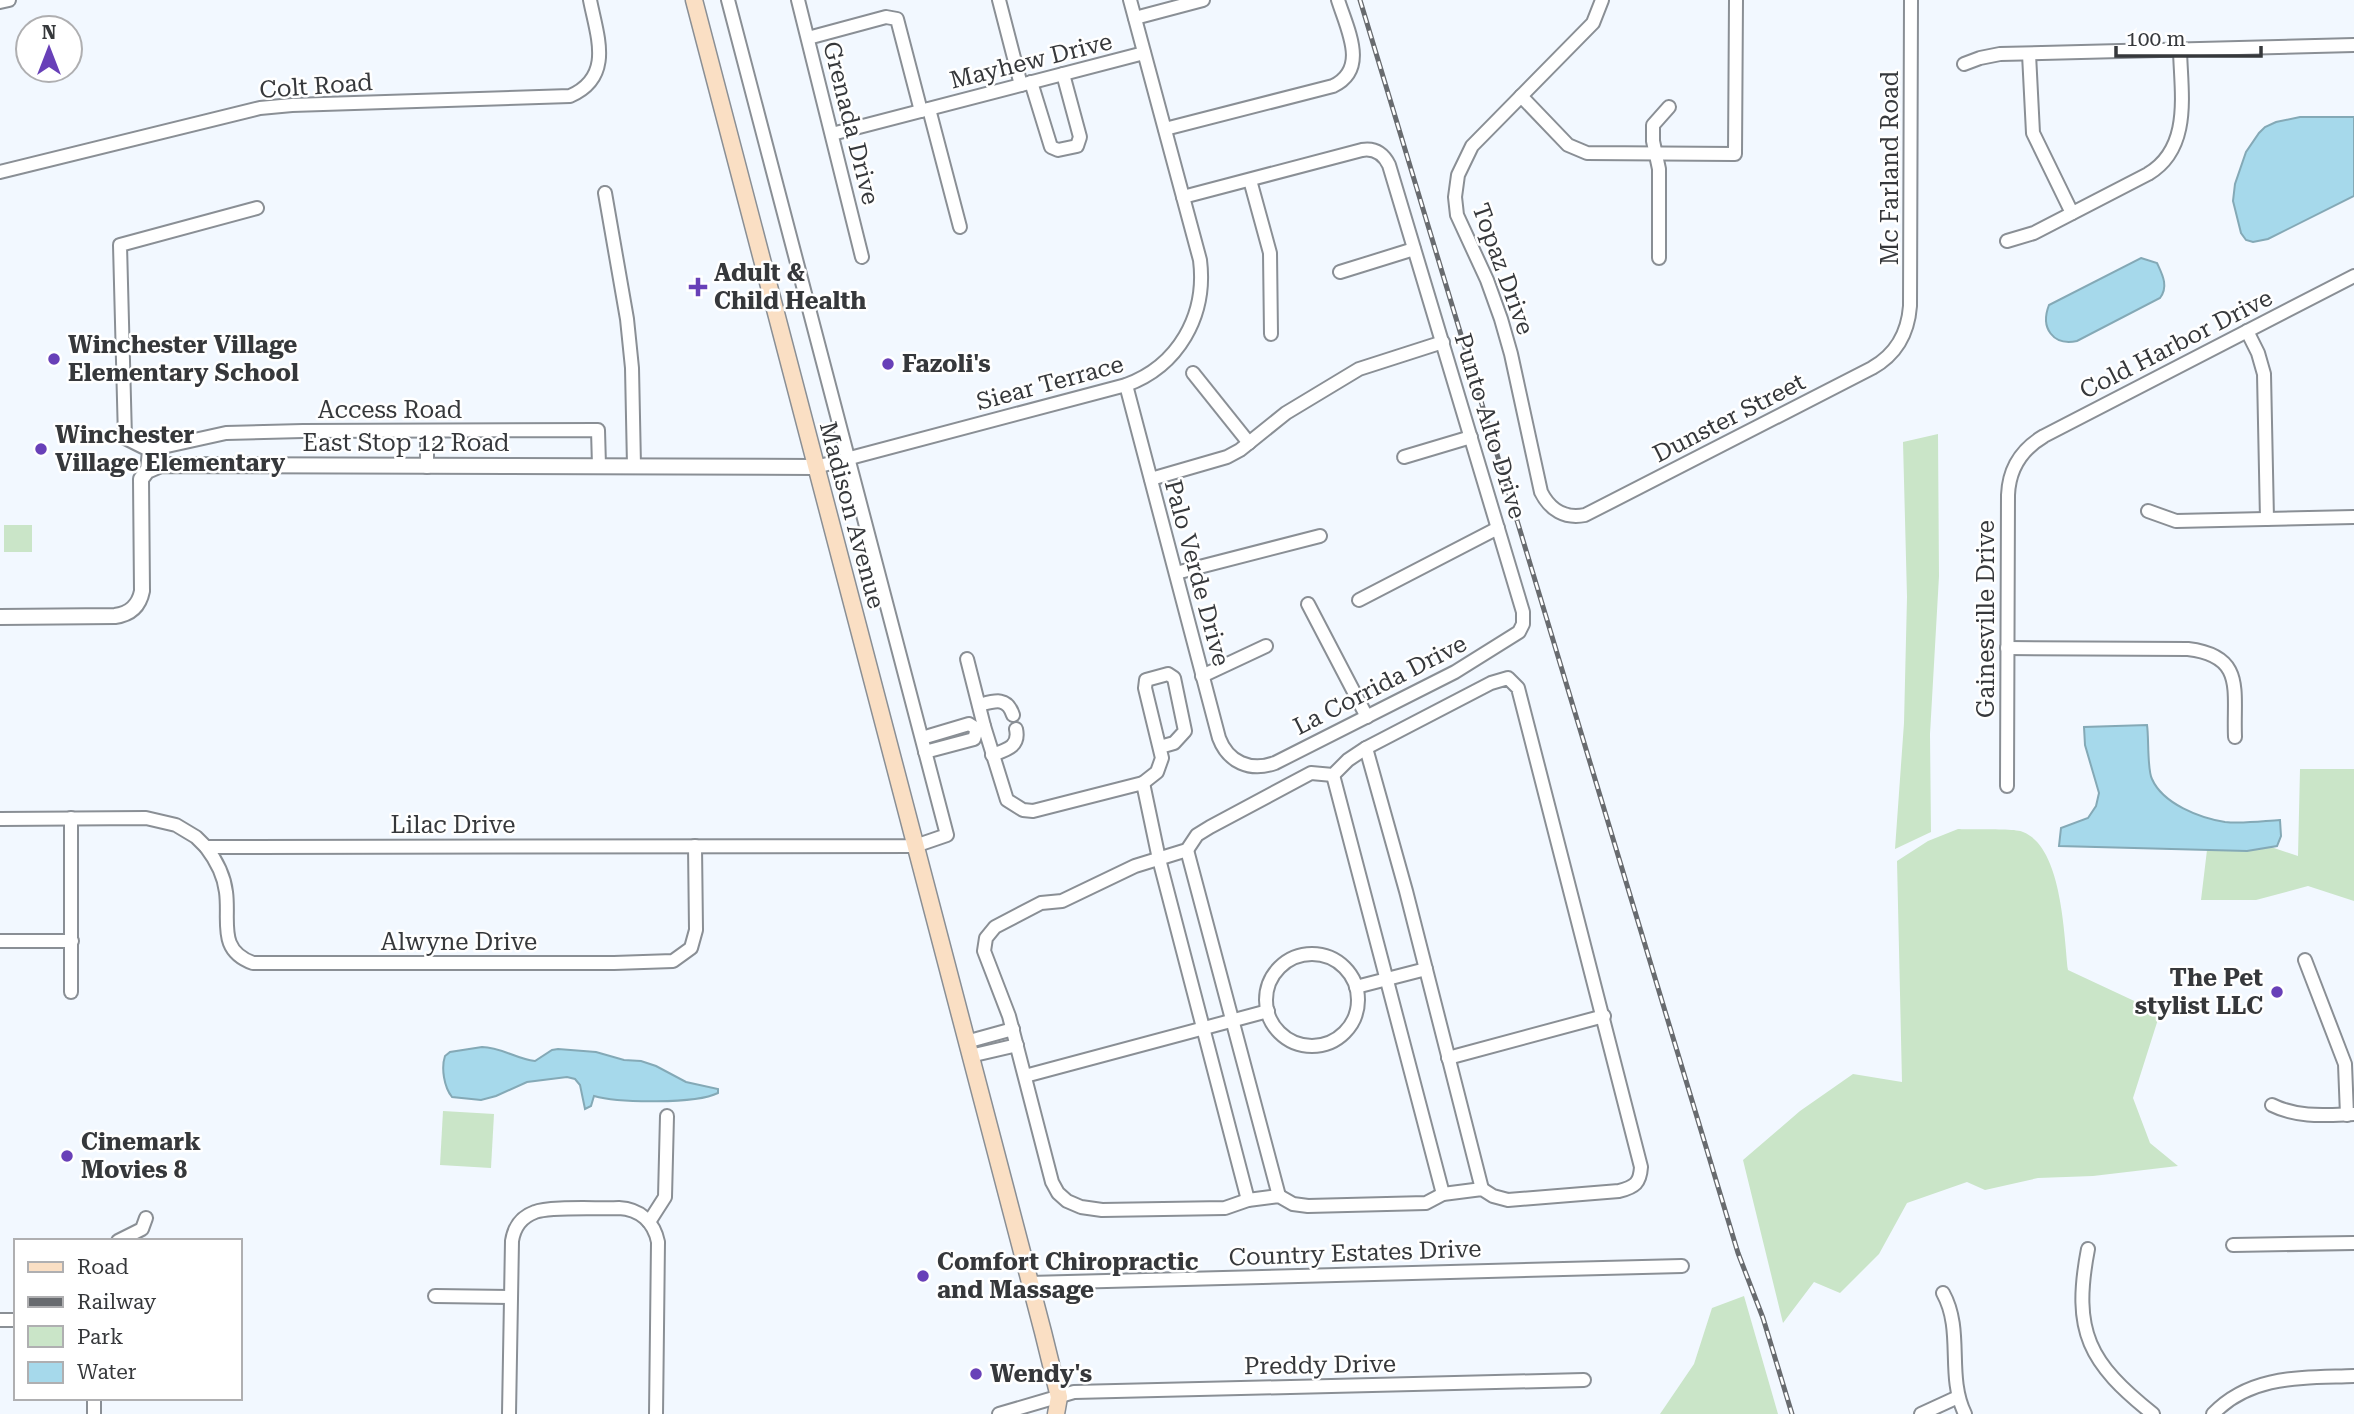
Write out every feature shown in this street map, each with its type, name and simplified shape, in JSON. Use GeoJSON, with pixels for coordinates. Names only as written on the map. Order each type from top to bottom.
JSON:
{"type":"FeatureCollection","features":[{"type":"Feature","properties":{"kind":"main road","name":"Madison Avenue"},"geometry":{"type":"LineString","coordinates":[[694,0],[1059,1396],[1071,1414]]}},
{"type":"Feature","properties":{"kind":"main road","name":"Madison Avenue"},"geometry":{"type":"LineString","coordinates":[[1056,1414],[1059,1396]]}},
{"type":"Feature","properties":{"kind":"street"},"geometry":{"type":"LineString","coordinates":[[0,2],[9,0]]}},
{"type":"Feature","properties":{"kind":"street","name":"Colt Road"},"geometry":{"type":"LineString","coordinates":[[0,172],[260,108],[558,98],[574,94],[585,88],[593,79],[598,66],[600,52],[590,0]]}},
{"type":"Feature","properties":{"kind":"street"},"geometry":{"type":"LineString","coordinates":[[728,0],[925,752],[974,739],[980,727]]}},
{"type":"Feature","properties":{"kind":"street"},"geometry":{"type":"LineString","coordinates":[[999,0],[1026,83],[1051,147],[1058,150],[1077,146],[1080,140],[1063,74]]}},
{"type":"Feature","properties":{"kind":"street","name":"Siear Terrace"},"geometry":{"type":"LineString","coordinates":[[816,467],[1126,385],[1143,378],[1166,362],[1186,336],[1200,293],[1200,265],[1130,0]]}},
{"type":"Feature","properties":{"kind":"street"},"geometry":{"type":"LineString","coordinates":[[1135,18],[1203,0]]}},
{"type":"Feature","properties":{"kind":"street"},"geometry":{"type":"LineString","coordinates":[[1165,129],[1332,86],[1343,80],[1350,72],[1353,50],[1338,0]]}},
{"type":"Feature","properties":{"kind":"street","name":"Topaz Drive"},"geometry":{"type":"LineString","coordinates":[[1561,513],[1548,503],[1541,492],[1507,337],[1487,280],[1461,228],[1455,206],[1458,174],[1469,150],[1593,23],[1602,0]]}},
{"type":"Feature","properties":{"kind":"street"},"geometry":{"type":"LineString","coordinates":[[1521,96],[1575,149],[1587,153],[1735,154],[1737,0]]}},
{"type":"Feature","properties":{"kind":"street","name":"Mc Farland Road"},"geometry":{"type":"LineString","coordinates":[[1904,336],[1910,306],[1911,0]]}},
{"type":"Feature","properties":{"kind":"street","name":"Grenada Drive"},"geometry":{"type":"LineString","coordinates":[[801,1],[862,257]]}},
{"type":"Feature","properties":{"kind":"street"},"geometry":{"type":"LineString","coordinates":[[808,38],[886,18],[897,19],[925,110]]}},
{"type":"Feature","properties":{"kind":"street"},"geometry":{"type":"LineString","coordinates":[[1964,64],[1990,56],[2029,54],[2354,45]]}},
{"type":"Feature","properties":{"kind":"street"},"geometry":{"type":"LineString","coordinates":[[2007,241],[2034,233],[2153,171],[2168,156],[2181,126],[2180,50]]}},
{"type":"Feature","properties":{"kind":"street","name":"Mayhew Drive"},"geometry":{"type":"LineString","coordinates":[[832,134],[1144,53]]}},
{"type":"Feature","properties":{"kind":"street"},"geometry":{"type":"LineString","coordinates":[[2029,54],[2033,133],[2072,213]]}},
{"type":"Feature","properties":{"kind":"street"},"geometry":{"type":"LineString","coordinates":[[1659,258],[1659,169],[1653,141],[1653,124],[1669,107]]}},
{"type":"Feature","properties":{"kind":"street","name":"Mayhew Drive"},"geometry":{"type":"LineString","coordinates":[[925,110],[960,227]]}},
{"type":"Feature","properties":{"kind":"street","name":"Punto Alto Drive"},"geometry":{"type":"LineString","coordinates":[[1250,180],[1362,150],[1379,153],[1389,165],[1523,616]]}},
{"type":"Feature","properties":{"kind":"street"},"geometry":{"type":"LineString","coordinates":[[1183,197],[1250,180],[1271,262],[1271,334]]}},
{"type":"Feature","properties":{"kind":"street"},"geometry":{"type":"LineString","coordinates":[[605,193],[631,356],[634,466]]}},
{"type":"Feature","properties":{"kind":"street"},"geometry":{"type":"LineString","coordinates":[[0,617],[115,616],[127,614],[138,603],[142,591],[141,479],[147,471],[149,450],[125,438],[120,245],[257,208]]}},
{"type":"Feature","properties":{"kind":"street"},"geometry":{"type":"LineString","coordinates":[[1340,272],[1415,249]]}},
{"type":"Feature","properties":{"kind":"street","name":"Cold Harbor Drive"},"geometry":{"type":"LineString","coordinates":[[2021,456],[2027,447],[2044,436],[2354,276]]}},
{"type":"Feature","properties":{"kind":"street"},"geometry":{"type":"LineString","coordinates":[[2247,331],[2259,354],[2264,374],[2267,519]]}},
{"type":"Feature","properties":{"kind":"street","name":"Dunster Street"},"geometry":{"type":"LineString","coordinates":[[1561,513],[1586,515],[1724,445],[1880,363],[1891,355],[1904,336]]}},
{"type":"Feature","properties":{"kind":"street"},"geometry":{"type":"LineString","coordinates":[[1151,479],[1222,459],[1249,443],[1286,413],[1359,369],[1443,342]]}},
{"type":"Feature","properties":{"kind":"street"},"geometry":{"type":"LineString","coordinates":[[1193,373],[1249,443]]}},
{"type":"Feature","properties":{"kind":"street","name":"Palo Verde Drive"},"geometry":{"type":"LineString","coordinates":[[1126,385],[1221,744],[1229,755],[1240,763]]}},
{"type":"Feature","properties":{"kind":"street","name":"Access Road"},"geometry":{"type":"LineString","coordinates":[[149,450],[226,433],[598,430],[599,466]]}},
{"type":"Feature","properties":{"kind":"street"},"geometry":{"type":"LineString","coordinates":[[427,431],[427,467]]}},
{"type":"Feature","properties":{"kind":"street"},"geometry":{"type":"LineString","coordinates":[[1404,457],[1471,437]]}},
{"type":"Feature","properties":{"kind":"street","name":"Gainesville Drive"},"geometry":{"type":"LineString","coordinates":[[2007,786],[2008,488],[2011,474],[2021,456]]}},
{"type":"Feature","properties":{"kind":"street","name":"East Stop 12 Road"},"geometry":{"type":"LineString","coordinates":[[147,471],[161,465],[816,467]]}},
{"type":"Feature","properties":{"kind":"street"},"geometry":{"type":"LineString","coordinates":[[2148,511],[2176,521],[2354,517]]}},
{"type":"Feature","properties":{"kind":"street"},"geometry":{"type":"LineString","coordinates":[[1359,600],[1498,528]]}},
{"type":"Feature","properties":{"kind":"street"},"geometry":{"type":"LineString","coordinates":[[1176,573],[1321,536]]}},
{"type":"Feature","properties":{"kind":"street"},"geometry":{"type":"LineString","coordinates":[[1308,604],[1367,717]]}},
{"type":"Feature","properties":{"kind":"street","name":"La Corrida Drive"},"geometry":{"type":"LineString","coordinates":[[1240,763],[1257,767],[1271,764],[1455,672],[1517,636],[1523,624],[1523,616]]}},
{"type":"Feature","properties":{"kind":"street"},"geometry":{"type":"LineString","coordinates":[[1202,676],[1266,646]]}},
{"type":"Feature","properties":{"kind":"street"},"geometry":{"type":"LineString","coordinates":[[2007,648],[2208,651],[2226,662],[2233,676],[2235,737]]}},
{"type":"Feature","properties":{"kind":"street"},"geometry":{"type":"LineString","coordinates":[[967,659],[979,705],[980,727],[1007,800],[1023,810],[1042,809],[1143,783],[1157,772],[1162,758],[1144,688],[1146,680],[1168,674],[1174,678],[1185,731],[1174,743],[1160,747]]}},
{"type":"Feature","properties":{"kind":"street"},"geometry":{"type":"LineString","coordinates":[[1506,679],[1518,688],[1641,1167],[1634,1187],[1619,1191],[1508,1200],[1493,1196],[1482,1189],[1443,1194],[1426,1203],[1308,1206],[1293,1204],[1279,1196],[1248,1200],[1225,1208],[1102,1210],[1081,1206],[1058,1193],[1052,1182],[1013,1029],[984,951],[984,941],[991,930],[1041,903],[1062,901],[1135,866],[1187,850],[1203,831],[1311,773],[1333,775],[1348,760],[1366,748],[1491,682],[1506,679]]}},
{"type":"Feature","properties":{"kind":"street"},"geometry":{"type":"LineString","coordinates":[[979,705],[1002,701],[1008,704],[1013,715]]}},
{"type":"Feature","properties":{"kind":"street"},"geometry":{"type":"LineString","coordinates":[[922,738],[969,724],[980,727]]}},
{"type":"Feature","properties":{"kind":"street"},"geometry":{"type":"LineString","coordinates":[[992,755],[1008,750],[1014,744],[1018,737],[1016,729]]}},
{"type":"Feature","properties":{"kind":"street"},"geometry":{"type":"LineString","coordinates":[[1366,748],[1482,1189]]}},
{"type":"Feature","properties":{"kind":"street","name":"Lilac Drive"},"geometry":{"type":"LineString","coordinates":[[206,847],[915,845],[947,835],[925,752]]}},
{"type":"Feature","properties":{"kind":"street"},"geometry":{"type":"LineString","coordinates":[[1333,775],[1443,1194]]}},
{"type":"Feature","properties":{"kind":"street"},"geometry":{"type":"LineString","coordinates":[[1143,783],[1159,859],[1248,1200]]}},
{"type":"Feature","properties":{"kind":"street"},"geometry":{"type":"LineString","coordinates":[[0,819],[141,817],[163,821],[188,832],[206,847]]}},
{"type":"Feature","properties":{"kind":"street"},"geometry":{"type":"LineString","coordinates":[[71,818],[71,992]]}},
{"type":"Feature","properties":{"kind":"street","name":"Alwyne Drive"},"geometry":{"type":"LineString","coordinates":[[206,847],[224,880],[227,934],[230,943],[241,957],[253,962],[639,963],[673,961],[685,954],[693,943],[696,930],[695,845]]}},
{"type":"Feature","properties":{"kind":"street"},"geometry":{"type":"LineString","coordinates":[[1187,850],[1279,1196]]}},
{"type":"Feature","properties":{"kind":"street"},"geometry":{"type":"LineString","coordinates":[[0,941],[72,941]]}},
{"type":"Feature","properties":{"kind":"street"},"geometry":{"type":"LineString","coordinates":[[1317,954],[1332,958],[1349,972],[1356,987],[1358,1005],[1352,1022],[1341,1035],[1325,1044],[1307,1045],[1290,1039],[1276,1027],[1268,1011],[1268,989],[1274,975],[1286,963],[1300,956],[1317,954]]}},
{"type":"Feature","properties":{"kind":"street"},"geometry":{"type":"LineString","coordinates":[[2272,1105],[2289,1112],[2311,1116],[2351,1114],[2345,1064],[2305,960]]}},
{"type":"Feature","properties":{"kind":"street"},"geometry":{"type":"LineString","coordinates":[[1356,987],[1426,969]]}},
{"type":"Feature","properties":{"kind":"street"},"geometry":{"type":"LineString","coordinates":[[1025,1076],[1268,1011]]}},
{"type":"Feature","properties":{"kind":"street"},"geometry":{"type":"LineString","coordinates":[[1448,1058],[1604,1016]]}},
{"type":"Feature","properties":{"kind":"street"},"geometry":{"type":"LineString","coordinates":[[968,1049],[1013,1029]]}},
{"type":"Feature","properties":{"kind":"street"},"geometry":{"type":"LineString","coordinates":[[968,1049],[1017,1045]]}},
{"type":"Feature","properties":{"kind":"street"},"geometry":{"type":"LineString","coordinates":[[648,1221],[665,1197],[667,1116]]}},
{"type":"Feature","properties":{"kind":"street"},"geometry":{"type":"LineString","coordinates":[[509,1414],[512,1238],[522,1220],[540,1210],[619,1209],[637,1212],[648,1221],[656,1233],[659,1245],[656,1414]]}},
{"type":"Feature","properties":{"kind":"street"},"geometry":{"type":"LineString","coordinates":[[121,1239],[142,1229],[146,1218]]}},
{"type":"Feature","properties":{"kind":"street"},"geometry":{"type":"LineString","coordinates":[[2232,1245],[2354,1243]]}},
{"type":"Feature","properties":{"kind":"street"},"geometry":{"type":"LineString","coordinates":[[2088,1249],[2081,1300],[2089,1340],[2109,1375],[2154,1414]]}},
{"type":"Feature","properties":{"kind":"street","name":"Country Estates Drive"},"geometry":{"type":"LineString","coordinates":[[1029,1283],[1682,1266]]}},
{"type":"Feature","properties":{"kind":"street"},"geometry":{"type":"LineString","coordinates":[[1943,1293],[1954,1323],[1955,1380],[1965,1414]]}},
{"type":"Feature","properties":{"kind":"street"},"geometry":{"type":"LineString","coordinates":[[435,1296],[511,1297]]}},
{"type":"Feature","properties":{"kind":"street"},"geometry":{"type":"LineString","coordinates":[[2213,1414],[2235,1397],[2269,1382],[2292,1378],[2354,1376]]}},
{"type":"Feature","properties":{"kind":"street","name":"Preddy Drive"},"geometry":{"type":"LineString","coordinates":[[999,1414],[1074,1392],[1584,1380]]}},
{"type":"Feature","properties":{"kind":"street"},"geometry":{"type":"LineString","coordinates":[[1921,1414],[1958,1397]]}},
{"type":"Feature","properties":{"kind":"green space"},"geometry":{"type":"Polygon","coordinates":[[[1938,434],[1939,576],[1930,734],[1931,832],[1895,849],[1904,723],[1907,597],[1903,442],[1938,434]]]}},
{"type":"Feature","properties":{"kind":"green space"},"geometry":{"type":"Polygon","coordinates":[[[4,525],[32,525],[32,552],[4,552],[4,525]]]}},
{"type":"Feature","properties":{"kind":"green space"},"geometry":{"type":"Polygon","coordinates":[[[2300,769],[2354,769],[2354,901],[2308,886],[2256,900],[2201,900],[2207,850],[2247,851],[2271,847],[2298,856],[2300,769]]]}},
{"type":"Feature","properties":{"kind":"green space"},"geometry":{"type":"Polygon","coordinates":[[[1958,829],[2018,831],[2036,841],[2046,855],[2059,893],[2068,970],[2160,1013],[2133,1098],[2150,1143],[2178,1166],[2093,1176],[2038,1178],[1985,1190],[1967,1182],[1907,1203],[1879,1254],[1840,1293],[1814,1282],[1783,1323],[1743,1160],[1800,1111],[1853,1074],[1902,1082],[1897,861],[1928,841],[1958,829]]]}},
{"type":"Feature","properties":{"kind":"green space"},"geometry":{"type":"Polygon","coordinates":[[[443,1111],[494,1114],[491,1168],[440,1165],[443,1111]]]}},
{"type":"Feature","properties":{"kind":"green space"},"geometry":{"type":"Polygon","coordinates":[[[1744,1296],[1778,1414],[1660,1414],[1694,1364],[1712,1308],[1744,1296]]]}},
{"type":"Feature","properties":{"kind":"water"},"geometry":{"type":"Polygon","coordinates":[[[2300,117],[2354,117],[2354,196],[2268,239],[2253,242],[2246,240],[2241,233],[2233,201],[2235,184],[2246,152],[2265,127],[2300,117]]]}},
{"type":"Feature","properties":{"kind":"water"},"geometry":{"type":"Polygon","coordinates":[[[2141,258],[2157,263],[2164,285],[2160,298],[2077,341],[2061,341],[2051,334],[2046,321],[2049,305],[2141,258]]]}},
{"type":"Feature","properties":{"kind":"water"},"geometry":{"type":"Polygon","coordinates":[[[2147,725],[2150,775],[2165,796],[2183,808],[2215,820],[2239,823],[2280,820],[2281,836],[2277,846],[2247,851],[2059,846],[2061,828],[2088,818],[2096,806],[2099,793],[2085,745],[2084,727],[2147,725]]]}},
{"type":"Feature","properties":{"kind":"water"},"geometry":{"type":"Polygon","coordinates":[[[482,1047],[535,1061],[558,1049],[596,1052],[656,1066],[686,1082],[718,1089],[718,1093],[693,1099],[657,1101],[594,1096],[591,1106],[585,1109],[580,1085],[575,1079],[567,1077],[527,1082],[481,1100],[452,1097],[444,1077],[445,1056],[450,1052],[482,1047]]]}},
{"type":"Feature","properties":{"kind":"railway"},"geometry":{"type":"LineString","coordinates":[[1360,0],[1738,1253],[1763,1318],[1792,1414]]}},
{"type":"Feature","properties":{"kind":"place","name":"Adult & Child Health"},"geometry":{"type":"Point","coordinates":[698,287]}},
{"type":"Feature","properties":{"kind":"place","name":"Winchester Village Elementary School"},"geometry":{"type":"Point","coordinates":[54,359]}},
{"type":"Feature","properties":{"kind":"place","name":"Fazoli's"},"geometry":{"type":"Point","coordinates":[888,364]}},
{"type":"Feature","properties":{"kind":"place","name":"Winchester Village Elementary"},"geometry":{"type":"Point","coordinates":[41,449]}},
{"type":"Feature","properties":{"kind":"place","name":"The Pet stylist LLC"},"geometry":{"type":"Point","coordinates":[2277,992]}},
{"type":"Feature","properties":{"kind":"place","name":"Cinemark Movies 8"},"geometry":{"type":"Point","coordinates":[67,1156]}},
{"type":"Feature","properties":{"kind":"place","name":"Comfort Chiropractic and Massage"},"geometry":{"type":"Point","coordinates":[923,1276]}},
{"type":"Feature","properties":{"kind":"place","name":"Wendy's"},"geometry":{"type":"Point","coordinates":[976,1374]}}]}
